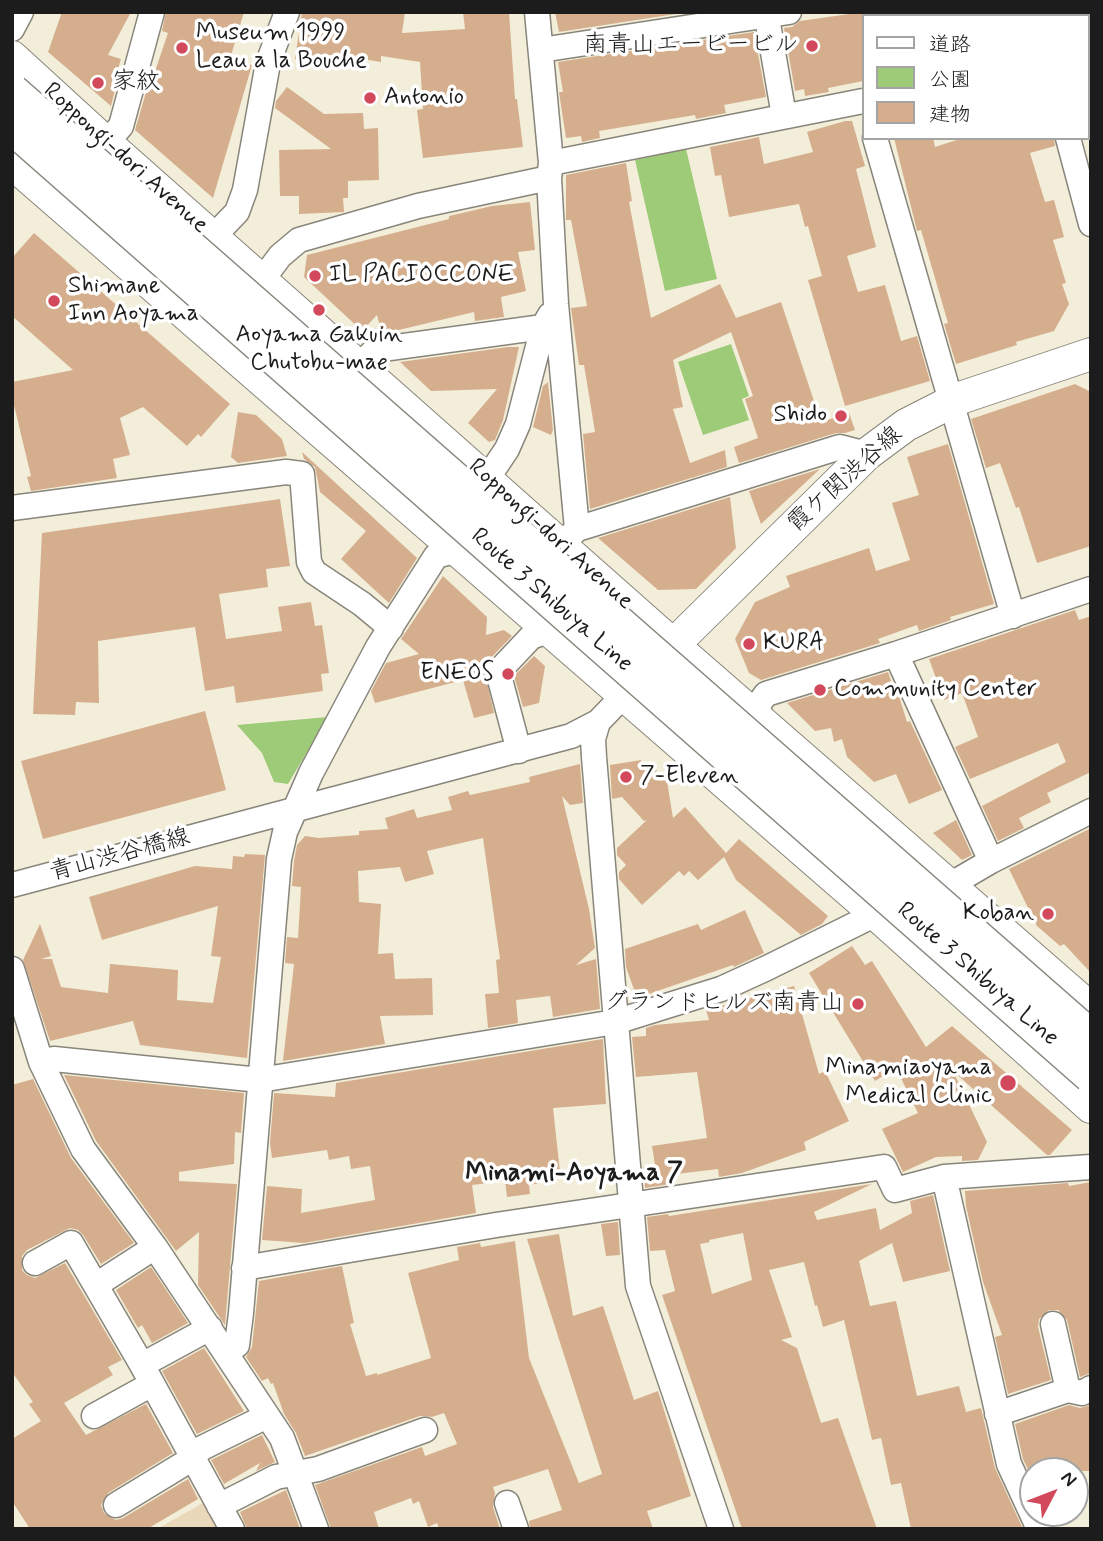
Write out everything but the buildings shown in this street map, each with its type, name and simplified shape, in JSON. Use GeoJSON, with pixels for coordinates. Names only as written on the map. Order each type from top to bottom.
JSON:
{"type":"FeatureCollection","features":[{"type":"Feature","properties":{"kind":"highway","name":"Route 3 Shibuya Line"},"geometry":{"type":"LineString","coordinates":[[12,92],[1091,1038]]}},
{"type":"Feature","properties":{"kind":"highway","name":"Route 3 Shibuya Line"},"geometry":{"type":"LineString","coordinates":[[12,126],[1091,1075]]}},
{"type":"Feature","properties":{"kind":"main road","name":"Roppongi-dori Avenue"},"geometry":{"type":"LineString","coordinates":[[12,57],[106,144],[486,479],[569,537],[673,645],[1091,1009]]}},
{"type":"Feature","properties":{"kind":"main road"},"geometry":{"type":"LineString","coordinates":[[12,113],[87,179],[151,286]]}},
{"type":"Feature","properties":{"kind":"main road"},"geometry":{"type":"LineString","coordinates":[[12,163],[876,914],[1091,1107]]}},
{"type":"Feature","properties":{"kind":"main road","name":"霞ケ関渋谷線"},"geometry":{"type":"LineString","coordinates":[[624,695],[867,454],[906,425],[950,402],[1091,354]]}},
{"type":"Feature","properties":{"kind":"main road"},"geometry":{"type":"LineString","coordinates":[[486,479],[488,522],[1091,1056]]}},
{"type":"Feature","properties":{"kind":"main road"},"geometry":{"type":"LineString","coordinates":[[651,668],[670,696],[794,805],[814,860]]}},
{"type":"Feature","properties":{"kind":"street"},"geometry":{"type":"LineString","coordinates":[[12,29],[21,12]]}},
{"type":"Feature","properties":{"kind":"street"},"geometry":{"type":"LineString","coordinates":[[106,144],[121,125],[152,12]]}},
{"type":"Feature","properties":{"kind":"street"},"geometry":{"type":"LineString","coordinates":[[213,237],[237,212],[245,190],[268,63],[287,12]]}},
{"type":"Feature","properties":{"kind":"street"},"geometry":{"type":"LineString","coordinates":[[537,12],[550,170],[569,537],[840,447],[867,454]]}},
{"type":"Feature","properties":{"kind":"street"},"geometry":{"type":"LineString","coordinates":[[541,50],[774,13],[784,116]]}},
{"type":"Feature","properties":{"kind":"street"},"geometry":{"type":"LineString","coordinates":[[262,280],[280,256],[299,240],[550,170],[784,116],[862,101]]}},
{"type":"Feature","properties":{"kind":"street"},"geometry":{"type":"LineString","coordinates":[[876,140],[1013,616]]}},
{"type":"Feature","properties":{"kind":"street"},"geometry":{"type":"LineString","coordinates":[[1069,140],[1091,224]]}},
{"type":"Feature","properties":{"kind":"street"},"geometry":{"type":"LineString","coordinates":[[486,479],[508,449],[518,424],[543,327],[556,304]]}},
{"type":"Feature","properties":{"kind":"street"},"geometry":{"type":"LineString","coordinates":[[359,366],[375,350],[543,327]]}},
{"type":"Feature","properties":{"kind":"street"},"geometry":{"type":"LineString","coordinates":[[12,508],[286,472],[302,474],[309,562],[314,572],[362,604],[391,628]]}},
{"type":"Feature","properties":{"kind":"street"},"geometry":{"type":"LineString","coordinates":[[227,1353],[237,1345],[279,859],[285,832],[311,773],[391,628],[436,556],[459,550]]}},
{"type":"Feature","properties":{"kind":"street"},"geometry":{"type":"LineString","coordinates":[[761,722],[758,705],[766,694],[1091,589]]}},
{"type":"Feature","properties":{"kind":"street"},"geometry":{"type":"LineString","coordinates":[[519,751],[498,672],[531,637],[550,630]]}},
{"type":"Feature","properties":{"kind":"street"},"geometry":{"type":"LineString","coordinates":[[896,654],[991,861]]}},
{"type":"Feature","properties":{"kind":"street"},"geometry":{"type":"LineString","coordinates":[[624,695],[598,722],[593,739],[638,1286],[721,1529]]}},
{"type":"Feature","properties":{"kind":"street","name":"青山渋谷橋線"},"geometry":{"type":"LineString","coordinates":[[12,885],[519,751],[571,736],[598,722]]}},
{"type":"Feature","properties":{"kind":"street"},"geometry":{"type":"LineString","coordinates":[[950,886],[991,861],[1091,811]]}},
{"type":"Feature","properties":{"kind":"street"},"geometry":{"type":"LineString","coordinates":[[41,1062],[54,1059],[260,1080],[615,1022],[721,989],[876,914]]}},
{"type":"Feature","properties":{"kind":"street"},"geometry":{"type":"LineString","coordinates":[[12,969],[41,1062],[83,1149],[155,1247],[282,1438],[316,1529]]}},
{"type":"Feature","properties":{"kind":"street"},"geometry":{"type":"LineString","coordinates":[[244,1269],[495,1226],[884,1167],[895,1191],[944,1177],[1091,1167]]}},
{"type":"Feature","properties":{"kind":"street"},"geometry":{"type":"LineString","coordinates":[[944,1177],[1009,1464],[1039,1529]]}},
{"type":"Feature","properties":{"kind":"street"},"geometry":{"type":"LineString","coordinates":[[35,1263],[71,1243],[232,1529]]}},
{"type":"Feature","properties":{"kind":"street"},"geometry":{"type":"LineString","coordinates":[[96,1285],[155,1247]]}},
{"type":"Feature","properties":{"kind":"street"},"geometry":{"type":"LineString","coordinates":[[997,1414],[1079,1389],[1053,1324]]}},
{"type":"Feature","properties":{"kind":"street"},"geometry":{"type":"LineString","coordinates":[[94,1416],[210,1328]]}},
{"type":"Feature","properties":{"kind":"street"},"geometry":{"type":"LineString","coordinates":[[116,1505],[202,1448],[267,1416]]}},
{"type":"Feature","properties":{"kind":"street"},"geometry":{"type":"LineString","coordinates":[[219,1506],[276,1477],[318,1469],[425,1430]]}},
{"type":"Feature","properties":{"kind":"street"},"geometry":{"type":"LineString","coordinates":[[507,1503],[516,1529]]}},
{"type":"Feature","properties":{"kind":"shaded area"},"geometry":{"type":"Polygon","coordinates":[[[208,1500],[224,1529],[157,1529],[208,1500]]]}},
{"type":"Feature","properties":{"kind":"green space"},"geometry":{"type":"Polygon","coordinates":[[[686,149],[717,279],[665,291],[635,160],[686,149]]]}},
{"type":"Feature","properties":{"kind":"green space"},"geometry":{"type":"Polygon","coordinates":[[[731,344],[749,396],[742,399],[749,420],[703,435],[678,362],[731,344]]]}},
{"type":"Feature","properties":{"kind":"green space"},"geometry":{"type":"Polygon","coordinates":[[[328,717],[288,784],[274,782],[262,753],[237,725],[328,717]]]}},
{"type":"Feature","properties":{"kind":"place","name":"南青山エービービル"},"geometry":{"type":"Point","coordinates":[812,46]}},
{"type":"Feature","properties":{"kind":"place","name":"Museum 1999 Leau a la Bouche"},"geometry":{"type":"Point","coordinates":[182,48]}},
{"type":"Feature","properties":{"kind":"place","name":"家紋"},"geometry":{"type":"Point","coordinates":[98,83]}},
{"type":"Feature","properties":{"kind":"place","name":"Antonio"},"geometry":{"type":"Point","coordinates":[370,98]}},
{"type":"Feature","properties":{"kind":"place","name":"IL PACIOCCONE"},"geometry":{"type":"Point","coordinates":[315,276]}},
{"type":"Feature","properties":{"kind":"place","name":"Shimane Inn Aoyama"},"geometry":{"type":"Point","coordinates":[54,301]}},
{"type":"Feature","properties":{"kind":"place","name":"Aoyama Gakuin Chutobu-mae"},"geometry":{"type":"Point","coordinates":[319,310]}},
{"type":"Feature","properties":{"kind":"place","name":"Shido"},"geometry":{"type":"Point","coordinates":[841,416]}},
{"type":"Feature","properties":{"kind":"place","name":"KURA"},"geometry":{"type":"Point","coordinates":[749,644]}},
{"type":"Feature","properties":{"kind":"place","name":"ENEOS"},"geometry":{"type":"Point","coordinates":[508,674]}},
{"type":"Feature","properties":{"kind":"place","name":"Community Center"},"geometry":{"type":"Point","coordinates":[820,690]}},
{"type":"Feature","properties":{"kind":"place","name":"7-Eleven"},"geometry":{"type":"Point","coordinates":[626,777]}},
{"type":"Feature","properties":{"kind":"place","name":"Koban"},"geometry":{"type":"Point","coordinates":[1048,914]}},
{"type":"Feature","properties":{"kind":"place","name":"グランドヒルズ南青山"},"geometry":{"type":"Point","coordinates":[858,1004]}},
{"type":"Feature","properties":{"kind":"place","name":"Minamiaoyama Medical Clinic"},"geometry":{"type":"Point","coordinates":[1008,1083]}},
{"type":"Feature","properties":{"kind":"district","name":"Minami-Aoyama 7"},"geometry":{"type":"Point","coordinates":[574,1175]}}]}
